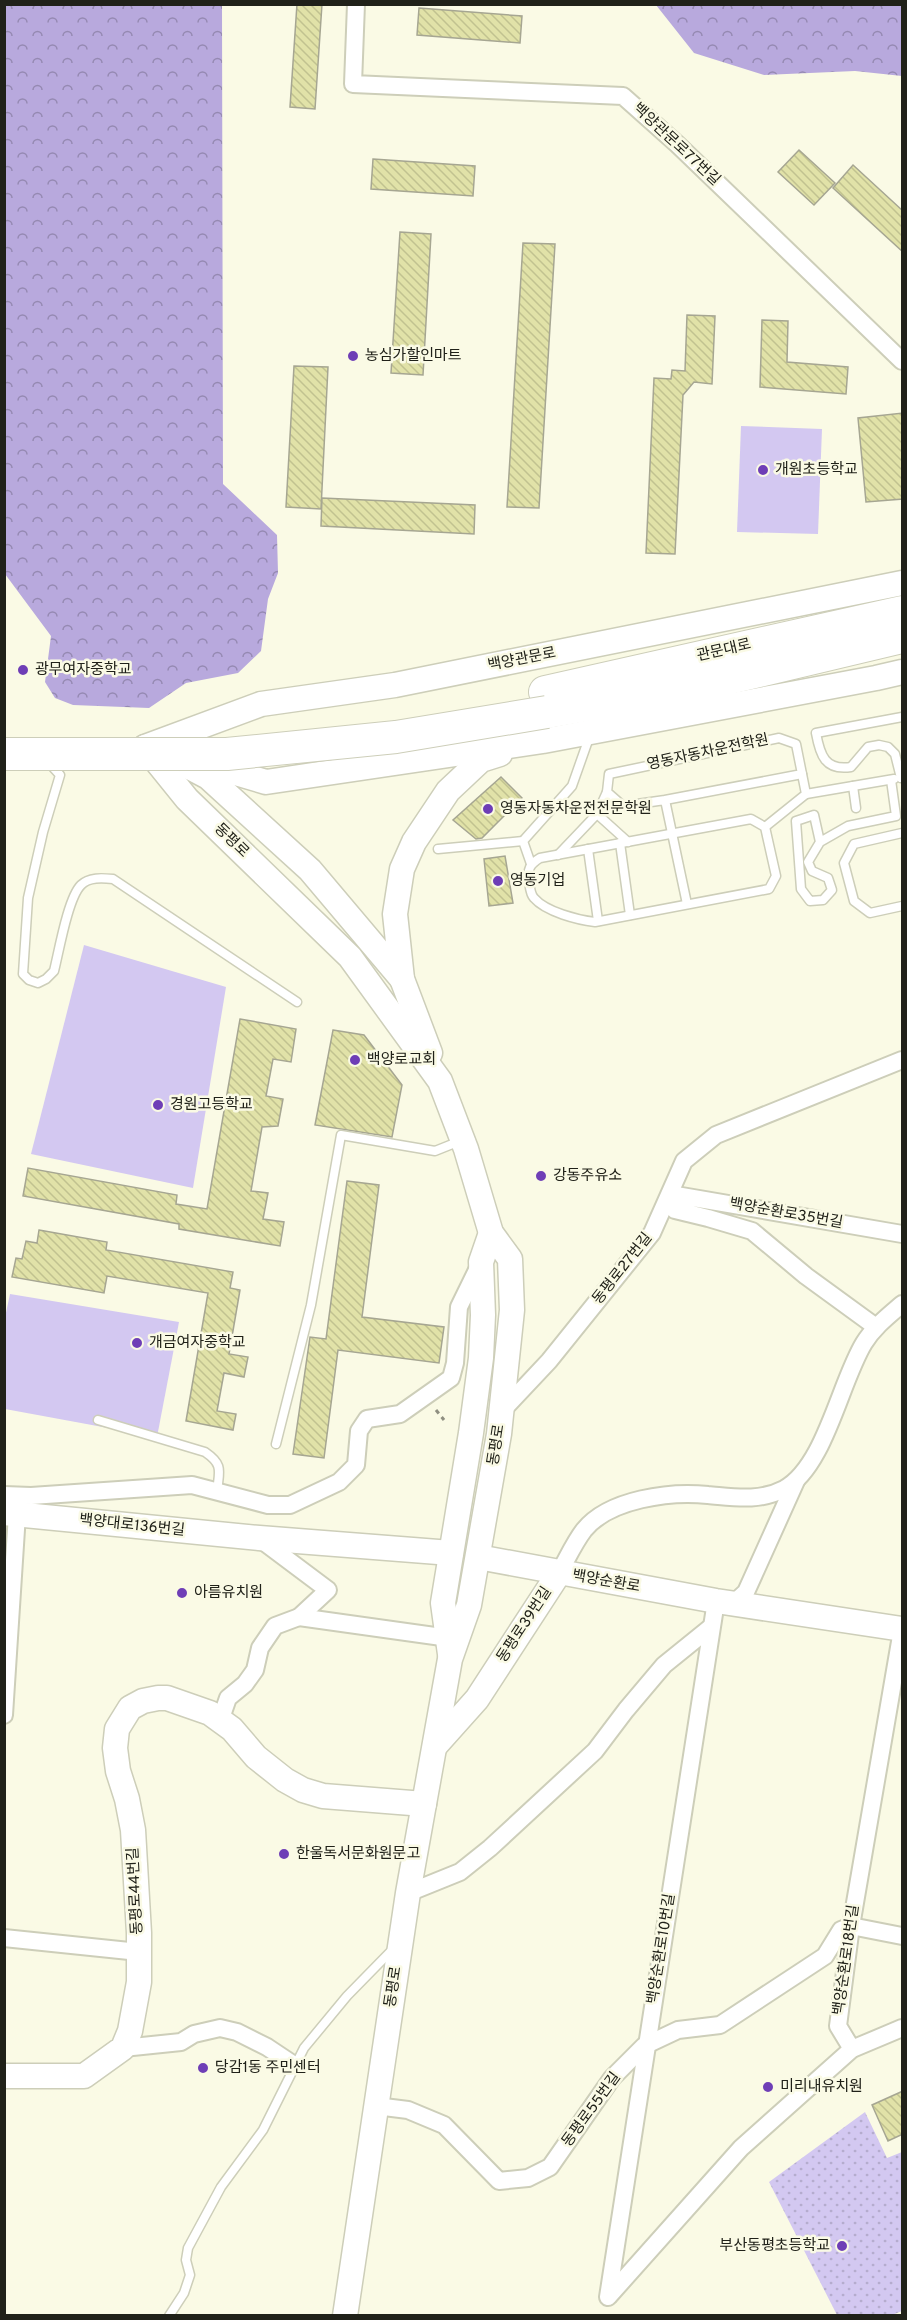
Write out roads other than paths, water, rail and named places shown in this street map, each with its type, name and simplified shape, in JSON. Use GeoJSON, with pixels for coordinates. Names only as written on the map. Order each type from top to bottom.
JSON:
{"type":"FeatureCollection","features":[{"type":"Feature","properties":{"kind":"highway","name":"관문대로"},"geometry":{"type":"LineString","coordinates":[[545,715],[903,612]]}},
{"type":"Feature","properties":{"kind":"highway","name":"관문대로"},"geometry":{"type":"LineString","coordinates":[[545,715],[700,685],[903,637]]}},
{"type":"Feature","properties":{"kind":"highway"},"geometry":{"type":"LineString","coordinates":[[14,744],[224,732],[394,717],[545,715]]}},
{"type":"Feature","properties":{"kind":"main road","name":"백양관문로"},"geometry":{"type":"LineString","coordinates":[[145,747],[261,704],[441,676],[903,583]]}},
{"type":"Feature","properties":{"kind":"main road","name":"백양관문로"},"geometry":{"type":"LineString","coordinates":[[4,745],[145,747],[266,782],[545,715],[591,732],[903,672]]}},
{"type":"Feature","properties":{"kind":"main road"},"geometry":{"type":"LineString","coordinates":[[440,1080],[402,979],[395,914],[402,868],[414,842],[448,791],[481,760],[545,715]]}},
{"type":"Feature","properties":{"kind":"main road","name":"동평로"},"geometry":{"type":"LineString","coordinates":[[145,747],[208,777],[225,792],[310,870],[402,979]]}},
{"type":"Feature","properties":{"kind":"main road","name":"동평로"},"geometry":{"type":"LineString","coordinates":[[145,747],[187,799],[350,957],[440,1080],[463,1140],[491,1233],[510,1259],[512,1310],[502,1411],[469,1605],[449,1649]]}},
{"type":"Feature","properties":{"kind":"main road","name":"동평로"},"geometry":{"type":"LineString","coordinates":[[345,2316],[408,1893],[435,1746],[449,1649],[443,1603],[480,1358],[483,1315],[481,1262],[491,1233]]}},
{"type":"Feature","properties":{"kind":"main road","name":"백양대로136번길"},"geometry":{"type":"LineString","coordinates":[[9,1507],[259,1538],[452,1553]]}},
{"type":"Feature","properties":{"kind":"main road","name":"백양순환로"},"geometry":{"type":"LineString","coordinates":[[478,1557],[725,1602],[903,1630]]}},
{"type":"Feature","properties":{"kind":"main road","name":"동평로39번길"},"geometry":{"type":"LineString","coordinates":[[435,1746],[477,1699],[559,1573]]}},
{"type":"Feature","properties":{"kind":"main road","name":"동평로44번길"},"geometry":{"type":"LineString","coordinates":[[123,2048],[130,2031],[139,1982],[133,1830],[128,1799],[118,1771],[115,1748],[117,1729],[130,1708],[143,1701],[158,1698],[210,1713],[232,1730],[256,1757],[285,1780],[303,1790],[323,1796],[424,1804]]}},
{"type":"Feature","properties":{"kind":"main road"},"geometry":{"type":"LineString","coordinates":[[4,2076],[84,2076],[123,2048]]}},
{"type":"Feature","properties":{"kind":"street","name":"백양관문로77번길"},"geometry":{"type":"LineString","coordinates":[[356,4],[353,84],[623,96],[677,144],[903,360]]}},
{"type":"Feature","properties":{"kind":"street","name":"동평로27번길"},"geometry":{"type":"LineString","coordinates":[[502,1411],[549,1361],[652,1233],[684,1161],[716,1135],[903,1060]]}},
{"type":"Feature","properties":{"kind":"street","name":"백양순환로35번길"},"geometry":{"type":"LineString","coordinates":[[670,1194],[903,1234]]}},
{"type":"Feature","properties":{"kind":"street"},"geometry":{"type":"LineString","coordinates":[[670,1194],[675,1210],[752,1231],[806,1276],[876,1327]]}},
{"type":"Feature","properties":{"kind":"street"},"geometry":{"type":"LineString","coordinates":[[4,1715],[9,1507],[31,1496],[192,1485],[268,1505],[291,1504],[339,1482],[356,1465],[359,1431],[367,1419],[400,1414],[451,1378],[455,1363],[459,1307],[481,1262]]}},
{"type":"Feature","properties":{"kind":"street"},"geometry":{"type":"LineString","coordinates":[[725,1602],[746,1592],[797,1480],[816,1452],[859,1352],[876,1327],[903,1304]]}},
{"type":"Feature","properties":{"kind":"street","name":"동평로39번길"},"geometry":{"type":"LineString","coordinates":[[559,1573],[586,1528],[612,1510],[632,1502],[676,1494],[704,1494],[746,1499],[783,1489],[797,1480]]}},
{"type":"Feature","properties":{"kind":"street"},"geometry":{"type":"LineString","coordinates":[[220,1721],[228,1698],[245,1684],[255,1670],[260,1648],[275,1626],[299,1617],[328,1590],[259,1538]]}},
{"type":"Feature","properties":{"kind":"street","name":"백양순환로10번길"},"geometry":{"type":"LineString","coordinates":[[725,1602],[711,1627],[608,2297],[741,2148],[852,2049]]}},
{"type":"Feature","properties":{"kind":"street"},"geometry":{"type":"LineString","coordinates":[[299,1617],[449,1649]]}},
{"type":"Feature","properties":{"kind":"street"},"geometry":{"type":"LineString","coordinates":[[408,1893],[460,1872],[490,1848],[595,1750],[664,1665],[711,1627]]}},
{"type":"Feature","properties":{"kind":"street","name":"백양순환로18번길"},"geometry":{"type":"LineString","coordinates":[[852,2049],[838,2026],[851,1926],[903,1630]]}},
{"type":"Feature","properties":{"kind":"street"},"geometry":{"type":"LineString","coordinates":[[851,1926],[903,1936]]}},
{"type":"Feature","properties":{"kind":"street","name":"동평로55번길"},"geometry":{"type":"LineString","coordinates":[[376,2106],[408,2110],[444,2125],[499,2181],[528,2178],[550,2167],[612,2078],[648,2044],[678,2031],[720,2025],[825,1956],[841,1930],[851,1926]]}},
{"type":"Feature","properties":{"kind":"street"},"geometry":{"type":"LineString","coordinates":[[4,1938],[139,1952]]}},
{"type":"Feature","properties":{"kind":"street"},"geometry":{"type":"LineString","coordinates":[[123,2048],[181,2042],[194,2034],[220,2028],[237,2032],[267,2047],[294,2065]]}},
{"type":"Feature","properties":{"kind":"street"},"geometry":{"type":"LineString","coordinates":[[852,2049],[903,2028]]}},
{"type":"Feature","properties":{"kind":"lane"},"geometry":{"type":"LineString","coordinates":[[523,841],[531,864],[527,873],[530,891],[535,899],[575,920],[598,921],[769,889],[776,876],[765,827],[806,794],[902,778],[895,754],[888,747],[879,744],[868,747],[851,766],[839,769],[826,762],[819,750],[816,733],[903,717]]}},
{"type":"Feature","properties":{"kind":"lane"},"geometry":{"type":"LineString","coordinates":[[438,849],[523,841],[572,786],[591,732]]}},
{"type":"Feature","properties":{"kind":"lane","name":"영동자동차운전학원"},"geometry":{"type":"LineString","coordinates":[[558,855],[597,814],[607,792],[609,774],[778,738],[796,744],[806,794]]}},
{"type":"Feature","properties":{"kind":"lane"},"geometry":{"type":"LineString","coordinates":[[14,744],[60,775],[43,832],[28,898],[23,974],[29,980],[38,983],[54,971],[73,897],[82,883],[98,878],[113,879],[297,1002]]}},
{"type":"Feature","properties":{"kind":"lane"},"geometry":{"type":"LineString","coordinates":[[607,792],[623,806],[802,774]]}},
{"type":"Feature","properties":{"kind":"lane"},"geometry":{"type":"LineString","coordinates":[[820,842],[814,815],[796,821],[801,889],[810,902],[823,900],[832,890],[828,878],[812,871],[808,862],[820,842],[848,826],[896,816],[891,780]]}},
{"type":"Feature","properties":{"kind":"lane"},"geometry":{"type":"LineString","coordinates":[[853,786],[856,808]]}},
{"type":"Feature","properties":{"kind":"lane"},"geometry":{"type":"LineString","coordinates":[[665,800],[687,904]]}},
{"type":"Feature","properties":{"kind":"lane"},"geometry":{"type":"LineString","coordinates":[[597,814],[624,843],[630,915]]}},
{"type":"Feature","properties":{"kind":"lane","name":"영동자동차운전학원"},"geometry":{"type":"LineString","coordinates":[[531,864],[540,858],[751,819],[765,827]]}},
{"type":"Feature","properties":{"kind":"lane"},"geometry":{"type":"LineString","coordinates":[[903,833],[854,844],[844,863],[855,901],[870,913],[903,906]]}},
{"type":"Feature","properties":{"kind":"lane"},"geometry":{"type":"LineString","coordinates":[[588,849],[598,921]]}},
{"type":"Feature","properties":{"kind":"lane"},"geometry":{"type":"LineString","coordinates":[[276,1444],[311,1305],[341,1135],[435,1151],[463,1140]]}},
{"type":"Feature","properties":{"kind":"lane"},"geometry":{"type":"LineString","coordinates":[[98,1420],[206,1452],[220,1466],[217,1492]]}},
{"type":"Feature","properties":{"kind":"lane"},"geometry":{"type":"LineString","coordinates":[[169,2316],[184,2293],[190,2276],[186,2260],[188,2248],[221,2187],[263,2130],[304,2048],[347,1996],[401,1942]]}},
{"type":"Feature","properties":{"kind":"place","name":"농심가할인마트"},"geometry":{"type":"Point","coordinates":[353,356]}},
{"type":"Feature","properties":{"kind":"place","name":"개원초등학교"},"geometry":{"type":"Point","coordinates":[763,470]}},
{"type":"Feature","properties":{"kind":"place","name":"광무여자중학교"},"geometry":{"type":"Point","coordinates":[23,670]}},
{"type":"Feature","properties":{"kind":"place","name":"영동자동차운전전문학원"},"geometry":{"type":"Point","coordinates":[488,809]}},
{"type":"Feature","properties":{"kind":"place","name":"영동기업"},"geometry":{"type":"Point","coordinates":[498,881]}},
{"type":"Feature","properties":{"kind":"place","name":"백양로교회"},"geometry":{"type":"Point","coordinates":[355,1060]}},
{"type":"Feature","properties":{"kind":"place","name":"경원고등학교"},"geometry":{"type":"Point","coordinates":[158,1105]}},
{"type":"Feature","properties":{"kind":"place","name":"강동주유소"},"geometry":{"type":"Point","coordinates":[541,1176]}},
{"type":"Feature","properties":{"kind":"place","name":"개금여자중학교"},"geometry":{"type":"Point","coordinates":[137,1343]}},
{"type":"Feature","properties":{"kind":"place","name":"아름유치원"},"geometry":{"type":"Point","coordinates":[182,1593]}},
{"type":"Feature","properties":{"kind":"place","name":"한울독서문화원문고"},"geometry":{"type":"Point","coordinates":[284,1854]}},
{"type":"Feature","properties":{"kind":"place","name":"당감1동 주민센터"},"geometry":{"type":"Point","coordinates":[203,2068]}},
{"type":"Feature","properties":{"kind":"place","name":"미리내유치원"},"geometry":{"type":"Point","coordinates":[768,2087]}},
{"type":"Feature","properties":{"kind":"place","name":"부산동평초등학교"},"geometry":{"type":"Point","coordinates":[842,2246]}}]}
